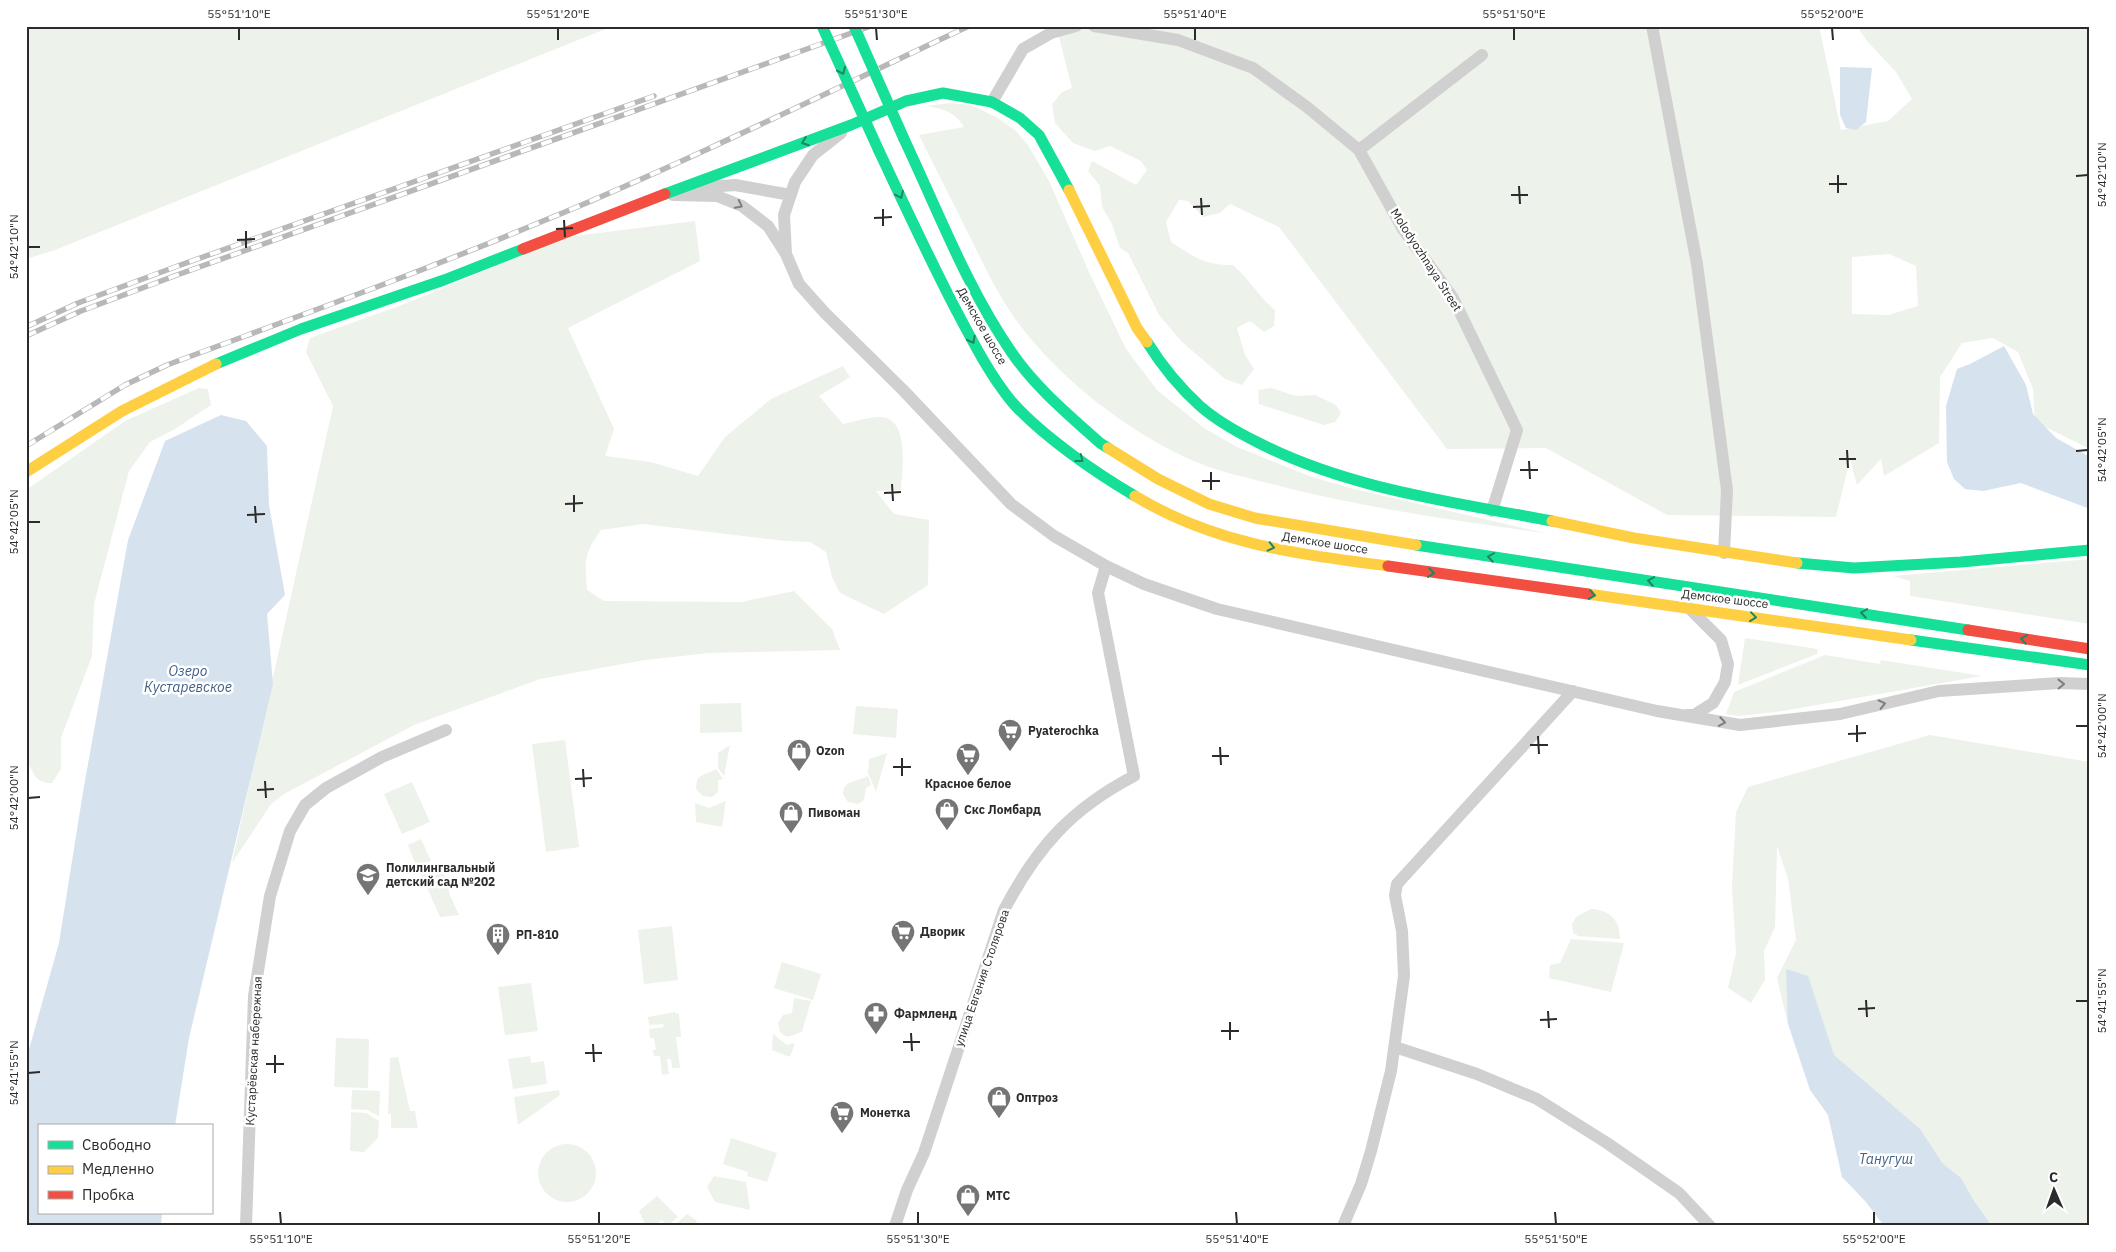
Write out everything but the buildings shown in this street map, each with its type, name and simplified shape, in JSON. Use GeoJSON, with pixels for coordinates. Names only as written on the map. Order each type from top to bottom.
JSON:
{"type":"FeatureCollection","features":[{"type":"Feature","properties":{"kind":"main road","name":"Демское шоссе"},"geometry":{"type":"LineString","coordinates":[[822,26],[942,284],[977,350],[1013,402],[1036,424],[1092,468],[1132,495],[1173,517],[1223,536],[1279,550],[2090,664]]}},
{"type":"Feature","properties":{"kind":"main road","name":"Демское шоссе"},"geometry":{"type":"LineString","coordinates":[[854,26],[904,139],[980,301],[1013,354],[1053,401],[1100,443],[1158,479],[1209,504],[1255,518],[1311,529],[2059,645]]}},
{"type":"Feature","properties":{"kind":"main road"},"geometry":{"type":"LineString","coordinates":[[26,472],[122,411],[203,370],[301,329],[444,280],[660,196],[851,125],[906,102],[943,93],[992,102],[1020,118],[1038,135],[1056,164],[1137,328],[1167,373],[1201,407],[1235,431],[1276,452],[1328,472],[1386,488],[1634,538],[1793,563],[1854,568],[1962,562],[2090,550]]}},
{"type":"Feature","properties":{"kind":"street"},"geometry":{"type":"LineString","coordinates":[[992,102],[1023,49],[1051,33],[1076,26]]}},
{"type":"Feature","properties":{"kind":"street","name":"Molodyozhnaya Street"},"geometry":{"type":"LineString","coordinates":[[1094,26],[1178,40],[1252,68],[1307,107],[1359,150],[1403,228],[1453,298],[1517,430],[1492,510]]}},
{"type":"Feature","properties":{"kind":"street"},"geometry":{"type":"LineString","coordinates":[[1652,26],[1697,264],[1727,490],[1724,553]]}},
{"type":"Feature","properties":{"kind":"street"},"geometry":{"type":"LineString","coordinates":[[1359,150],[1482,55]]}},
{"type":"Feature","properties":{"kind":"street"},"geometry":{"type":"LineString","coordinates":[[786,254],[784,215],[795,182],[812,155],[851,125]]}},
{"type":"Feature","properties":{"kind":"street"},"geometry":{"type":"LineString","coordinates":[[660,196],[691,188],[735,185],[791,195]]}},
{"type":"Feature","properties":{"kind":"street"},"geometry":{"type":"LineString","coordinates":[[660,196],[692,194],[717,196],[742,206],[768,226],[786,254],[799,284],[1011,504],[1054,536],[1106,566],[1170,594],[1216,608],[1656,711],[1740,725],[1840,714],[1939,691],[2060,683],[2090,684]]}},
{"type":"Feature","properties":{"kind":"street","name":"улица Евгения Столярова"},"geometry":{"type":"LineString","coordinates":[[895,1226],[907,1190],[924,1153],[1004,910],[1020,880],[1041,849],[1064,824],[1092,801],[1134,776],[1098,593],[1106,566]]}},
{"type":"Feature","properties":{"kind":"street"},"geometry":{"type":"LineString","coordinates":[[1656,711],[1694,716],[1713,703],[1725,682],[1728,664],[1721,640],[1689,608]]}},
{"type":"Feature","properties":{"kind":"street"},"geometry":{"type":"LineString","coordinates":[[2059,645],[2090,648]]}},
{"type":"Feature","properties":{"kind":"street"},"geometry":{"type":"LineString","coordinates":[[1343,1226],[1361,1184],[1371,1151],[1383,1109],[1395,1047],[1404,976],[1402,931],[1394,895],[1398,884],[1573,691]]}},
{"type":"Feature","properties":{"kind":"street","name":"Кустарёвская набережная"},"geometry":{"type":"LineString","coordinates":[[246,1226],[255,989],[270,896],[290,831],[305,805],[326,788],[382,757],[446,730]]}},
{"type":"Feature","properties":{"kind":"street"},"geometry":{"type":"LineString","coordinates":[[1395,1047],[1477,1074],[1537,1099],[1607,1143],[1679,1193],[1710,1226]]}},
{"type":"Feature","properties":{"kind":"shaded area"},"geometry":{"type":"Polygon","coordinates":[[[26,26],[613,26],[55,250],[26,259],[26,26]]]}},
{"type":"Feature","properties":{"kind":"shaded area"},"geometry":{"type":"Polygon","coordinates":[[[1056,26],[1819,26],[1841,130],[1888,121],[1912,99],[1896,72],[1867,41],[1857,26],[2090,26],[2090,449],[2035,422],[2033,389],[2018,352],[1993,338],[1962,343],[1940,377],[1939,443],[1884,476],[1881,459],[1857,485],[1850,459],[1836,517],[1667,515],[1546,448],[1447,449],[1279,227],[1230,204],[1220,213],[1203,217],[1188,201],[1179,200],[1166,222],[1171,242],[1193,256],[1207,262],[1233,265],[1275,310],[1274,326],[1264,332],[1250,321],[1237,328],[1245,355],[1254,369],[1242,385],[1225,379],[1181,341],[1159,315],[1128,253],[1120,248],[1112,224],[1102,207],[1100,186],[1088,171],[1092,161],[1136,185],[1147,170],[1141,161],[1110,146],[1095,151],[1073,143],[1055,123],[1052,104],[1062,92],[1072,88],[1056,26]],[[1889,254],[1852,257],[1852,314],[1888,315],[1918,306],[1916,266],[1889,254]]]}},
{"type":"Feature","properties":{"kind":"shaded area"},"geometry":{"type":"Polygon","coordinates":[[[950,103],[971,105],[996,117],[1016,131],[1028,145],[1049,181],[1089,272],[1126,349],[1157,390],[1204,428],[1237,447],[1312,477],[1354,489],[1549,534],[1338,500],[1237,475],[1187,458],[1121,420],[1079,387],[1042,352],[1010,311],[989,276],[919,135],[964,127],[949,112],[927,106],[950,103]]]}},
{"type":"Feature","properties":{"kind":"shaded area"},"geometry":{"type":"Polygon","coordinates":[[[695,221],[700,261],[568,328],[614,429],[605,456],[651,462],[698,476],[725,437],[771,399],[843,366],[850,377],[819,396],[843,424],[882,417],[891,420],[897,427],[901,436],[903,459],[901,490],[876,491],[894,514],[929,520],[928,585],[884,614],[840,593],[832,577],[826,552],[810,542],[786,541],[643,524],[601,530],[588,552],[586,572],[587,590],[604,601],[741,602],[794,591],[832,629],[840,650],[709,653],[645,660],[540,679],[414,725],[284,794],[271,804],[232,863],[333,406],[306,352],[310,338],[407,303],[566,237],[695,221]]]}},
{"type":"Feature","properties":{"kind":"shaded area"},"geometry":{"type":"Polygon","coordinates":[[[199,388],[208,389],[211,405],[175,429],[150,442],[129,471],[94,604],[92,656],[61,738],[61,769],[52,783],[46,783],[35,776],[26,759],[26,490],[125,421],[199,388]]]}},
{"type":"Feature","properties":{"kind":"shaded area"},"geometry":{"type":"Polygon","coordinates":[[[1271,388],[1296,396],[1315,395],[1336,405],[1341,413],[1335,422],[1324,425],[1259,404],[1258,390],[1271,388]]]}},
{"type":"Feature","properties":{"kind":"shaded area"},"geometry":{"type":"Polygon","coordinates":[[[2090,559],[2090,624],[1910,596],[1910,581],[1893,576],[2090,559]]]}},
{"type":"Feature","properties":{"kind":"shaded area"},"geometry":{"type":"Polygon","coordinates":[[[1745,638],[1818,649],[1817,654],[1738,685],[1745,638]]]}},
{"type":"Feature","properties":{"kind":"shaded area"},"geometry":{"type":"Polygon","coordinates":[[[1825,655],[1880,664],[1881,660],[1982,676],[1776,712],[1738,716],[1726,714],[1734,692],[1825,655]]]}},
{"type":"Feature","properties":{"kind":"shaded area"},"geometry":{"type":"Polygon","coordinates":[[[741,703],[742,732],[700,733],[700,704],[741,703]]]}},
{"type":"Feature","properties":{"kind":"shaded area"},"geometry":{"type":"Polygon","coordinates":[[[856,706],[898,709],[896,738],[853,734],[856,706]]]}},
{"type":"Feature","properties":{"kind":"shaded area"},"geometry":{"type":"Polygon","coordinates":[[[1930,735],[2090,762],[2090,1226],[1944,1226],[1788,1024],[1777,978],[1796,940],[1788,879],[1777,846],[1775,927],[1764,951],[1765,980],[1751,1003],[1728,988],[1736,953],[1732,886],[1736,812],[1748,787],[1930,735]]]}},
{"type":"Feature","properties":{"kind":"shaded area"},"geometry":{"type":"Polygon","coordinates":[[[565,740],[579,847],[546,852],[532,744],[565,740]]]}},
{"type":"Feature","properties":{"kind":"shaded area"},"geometry":{"type":"Polygon","coordinates":[[[730,745],[724,776],[718,768],[718,753],[730,745]]]}},
{"type":"Feature","properties":{"kind":"shaded area"},"geometry":{"type":"Polygon","coordinates":[[[887,753],[876,792],[868,773],[869,759],[887,753]]]}},
{"type":"Feature","properties":{"kind":"shaded area"},"geometry":{"type":"Polygon","coordinates":[[[716,769],[723,779],[718,780],[718,792],[712,797],[703,796],[696,789],[697,780],[716,769]]]}},
{"type":"Feature","properties":{"kind":"shaded area"},"geometry":{"type":"Polygon","coordinates":[[[868,776],[871,785],[866,788],[864,800],[858,804],[848,802],[843,794],[846,786],[868,776]]]}},
{"type":"Feature","properties":{"kind":"shaded area"},"geometry":{"type":"Polygon","coordinates":[[[412,782],[430,822],[402,834],[384,794],[412,782]]]}},
{"type":"Feature","properties":{"kind":"shaded area"},"geometry":{"type":"Polygon","coordinates":[[[726,801],[722,827],[696,822],[695,803],[709,808],[726,801]]]}},
{"type":"Feature","properties":{"kind":"shaded area"},"geometry":{"type":"Polygon","coordinates":[[[421,839],[431,861],[416,865],[408,845],[421,839]]]}},
{"type":"Feature","properties":{"kind":"shaded area"},"geometry":{"type":"Polygon","coordinates":[[[441,862],[443,873],[449,881],[449,893],[459,915],[440,917],[421,874],[430,871],[432,864],[441,862]]]}},
{"type":"Feature","properties":{"kind":"shaded area"},"geometry":{"type":"Polygon","coordinates":[[[1591,909],[1604,911],[1613,917],[1620,932],[1620,939],[1578,936],[1573,933],[1572,924],[1576,917],[1591,909]]]}},
{"type":"Feature","properties":{"kind":"shaded area"},"geometry":{"type":"Polygon","coordinates":[[[672,926],[678,980],[644,984],[638,930],[672,926]]]}},
{"type":"Feature","properties":{"kind":"shaded area"},"geometry":{"type":"Polygon","coordinates":[[[1571,939],[1624,943],[1611,992],[1549,978],[1550,965],[1560,963],[1571,939]]]}},
{"type":"Feature","properties":{"kind":"shaded area"},"geometry":{"type":"Polygon","coordinates":[[[782,962],[821,974],[813,1000],[774,988],[782,962]]]}},
{"type":"Feature","properties":{"kind":"shaded area"},"geometry":{"type":"Polygon","coordinates":[[[531,983],[538,1031],[505,1035],[498,987],[531,983]]]}},
{"type":"Feature","properties":{"kind":"shaded area"},"geometry":{"type":"Polygon","coordinates":[[[794,998],[811,1001],[802,1032],[786,1036],[780,1032],[778,1023],[783,1015],[792,1013],[794,998]]]}},
{"type":"Feature","properties":{"kind":"shaded area"},"geometry":{"type":"Polygon","coordinates":[[[675,1012],[676,1014],[679,1013],[681,1037],[676,1037],[680,1068],[672,1068],[671,1059],[667,1059],[669,1074],[662,1075],[660,1056],[654,1056],[653,1050],[656,1050],[654,1038],[650,1038],[649,1029],[664,1027],[663,1024],[649,1025],[648,1017],[675,1012]]]}},
{"type":"Feature","properties":{"kind":"shaded area"},"geometry":{"type":"Polygon","coordinates":[[[773,1034],[787,1045],[795,1043],[790,1057],[772,1050],[773,1034]]]}},
{"type":"Feature","properties":{"kind":"shaded area"},"geometry":{"type":"Polygon","coordinates":[[[336,1038],[369,1039],[368,1088],[334,1087],[336,1038]]]}},
{"type":"Feature","properties":{"kind":"shaded area"},"geometry":{"type":"Polygon","coordinates":[[[530,1056],[531,1063],[544,1061],[547,1084],[513,1089],[508,1059],[530,1056]]]}},
{"type":"Feature","properties":{"kind":"shaded area"},"geometry":{"type":"Polygon","coordinates":[[[398,1057],[410,1111],[415,1111],[418,1128],[391,1128],[391,1114],[388,1114],[390,1058],[398,1057]]]}},
{"type":"Feature","properties":{"kind":"shaded area"},"geometry":{"type":"Polygon","coordinates":[[[352,1090],[380,1091],[379,1116],[367,1110],[351,1109],[352,1090]]]}},
{"type":"Feature","properties":{"kind":"shaded area"},"geometry":{"type":"Polygon","coordinates":[[[559,1090],[560,1095],[518,1125],[514,1097],[559,1090]]]}},
{"type":"Feature","properties":{"kind":"shaded area"},"geometry":{"type":"Polygon","coordinates":[[[351,1112],[366,1113],[379,1121],[378,1138],[364,1152],[350,1151],[351,1112]]]}},
{"type":"Feature","properties":{"kind":"shaded area"},"geometry":{"type":"Polygon","coordinates":[[[731,1138],[777,1153],[767,1182],[747,1176],[748,1172],[723,1164],[731,1138]]]}},
{"type":"Feature","properties":{"kind":"shaded area"},"geometry":{"type":"Polygon","coordinates":[[[561,1144],[573,1144],[588,1152],[596,1167],[596,1179],[588,1194],[573,1202],[561,1202],[546,1194],[538,1179],[538,1167],[546,1152],[561,1144]]]}},
{"type":"Feature","properties":{"kind":"shaded area"},"geometry":{"type":"Polygon","coordinates":[[[714,1176],[746,1182],[750,1210],[715,1202],[707,1187],[714,1176]]]}},
{"type":"Feature","properties":{"kind":"shaded area"},"geometry":{"type":"Polygon","coordinates":[[[657,1196],[678,1217],[667,1226],[662,1220],[654,1226],[646,1226],[639,1211],[657,1196]]]}},
{"type":"Feature","properties":{"kind":"shaded area"},"geometry":{"type":"Polygon","coordinates":[[[687,1214],[697,1221],[695,1226],[674,1226],[687,1214]]]}},
{"type":"Feature","properties":{"kind":"water"},"geometry":{"type":"Polygon","coordinates":[[[1840,67],[1872,68],[1866,122],[1856,130],[1846,128],[1840,115],[1840,67]]]}},
{"type":"Feature","properties":{"kind":"water"},"geometry":{"type":"Polygon","coordinates":[[[2004,346],[2026,385],[2033,414],[2056,438],[2090,457],[2090,509],[2021,483],[1983,491],[1965,489],[1954,479],[1947,462],[1946,406],[1957,369],[2004,346]]]}},
{"type":"Feature","properties":{"kind":"water","name":"Озеро Кустаревское"},"geometry":{"type":"Polygon","coordinates":[[[221,415],[246,421],[267,446],[269,505],[285,595],[267,614],[273,684],[189,1038],[175,1124],[38,1124],[38,1214],[162,1214],[161,1226],[26,1226],[26,1060],[59,943],[83,792],[128,540],[165,441],[221,415]]]}},
{"type":"Feature","properties":{"kind":"water","name":"Танугуш"},"geometry":{"type":"Polygon","coordinates":[[[1786,969],[1808,976],[1834,1055],[1920,1129],[1943,1164],[1961,1178],[1974,1201],[1992,1226],[1884,1226],[1866,1202],[1842,1177],[1828,1115],[1810,1090],[1788,1024],[1786,969]]]}},
{"type":"Feature","properties":{"kind":"railway"},"geometry":{"type":"LineString","coordinates":[[26,336],[81,311],[177,275],[871,26]]}},
{"type":"Feature","properties":{"kind":"railway"},"geometry":{"type":"LineString","coordinates":[[26,446],[125,385],[167,365],[403,277],[597,198],[757,126],[969,26]]}},
{"type":"Feature","properties":{"kind":"railway"},"geometry":{"type":"LineString","coordinates":[[26,327],[78,303],[175,267],[654,96]]}},
{"type":"Feature","properties":{"kind":"traffic: fast"},"geometry":{"type":"LineString","coordinates":[[822,26],[879,151]]}},
{"type":"Feature","properties":{"kind":"traffic: fast"},"geometry":{"type":"LineString","coordinates":[[854,26],[904,139]]}},
{"type":"Feature","properties":{"kind":"traffic: fast"},"geometry":{"type":"LineString","coordinates":[[665,194],[851,125],[906,101],[943,93],[992,102],[1020,118],[1039,135],[1069,190]]}},
{"type":"Feature","properties":{"kind":"traffic: fast"},"geometry":{"type":"LineString","coordinates":[[904,139],[967,276],[1012,353],[1021,366],[1053,401],[1108,448]]}},
{"type":"Feature","properties":{"kind":"traffic: fast"},"geometry":{"type":"LineString","coordinates":[[879,151],[955,308],[981,356],[1012,402],[1054,441],[1135,496]]}},
{"type":"Feature","properties":{"kind":"traffic: fast"},"geometry":{"type":"LineString","coordinates":[[216,364],[301,329],[444,280],[523,249]]}},
{"type":"Feature","properties":{"kind":"traffic: fast"},"geometry":{"type":"LineString","coordinates":[[1147,342],[1165,368],[1192,399],[1220,421],[1242,434],[1292,458],[1364,483],[1439,500],[1552,521]]}},
{"type":"Feature","properties":{"kind":"traffic: fast"},"geometry":{"type":"LineString","coordinates":[[1416,545],[1968,630]]}},
{"type":"Feature","properties":{"kind":"traffic: fast"},"geometry":{"type":"LineString","coordinates":[[1797,563],[1854,568],[1961,562],[2090,550]]}},
{"type":"Feature","properties":{"kind":"traffic: fast"},"geometry":{"type":"LineString","coordinates":[[1911,640],[2090,665]]}},
{"type":"Feature","properties":{"kind":"traffic: slow"},"geometry":{"type":"LineString","coordinates":[[1069,190],[1137,328],[1147,342]]}},
{"type":"Feature","properties":{"kind":"traffic: slow"},"geometry":{"type":"LineString","coordinates":[[26,472],[122,411],[216,364]]}},
{"type":"Feature","properties":{"kind":"traffic: slow"},"geometry":{"type":"LineString","coordinates":[[1108,448],[1158,479],[1209,504],[1255,518],[1416,545]]}},
{"type":"Feature","properties":{"kind":"traffic: slow"},"geometry":{"type":"LineString","coordinates":[[1135,496],[1195,526],[1226,536],[1289,551],[1388,566]]}},
{"type":"Feature","properties":{"kind":"traffic: slow"},"geometry":{"type":"LineString","coordinates":[[1552,521],[1634,538],[1797,563]]}},
{"type":"Feature","properties":{"kind":"traffic: slow"},"geometry":{"type":"LineString","coordinates":[[1588,594],[1911,640]]}},
{"type":"Feature","properties":{"kind":"traffic: jam"},"geometry":{"type":"LineString","coordinates":[[523,249],[665,194]]}},
{"type":"Feature","properties":{"kind":"traffic: jam"},"geometry":{"type":"LineString","coordinates":[[1388,566],[1588,594]]}},
{"type":"Feature","properties":{"kind":"traffic: jam"},"geometry":{"type":"LineString","coordinates":[[1968,630],[2090,649]]}},
{"type":"Feature","properties":{"kind":"place","name":"Pyaterochka"},"geometry":{"type":"Point","coordinates":[1010,752]}},
{"type":"Feature","properties":{"kind":"place","name":"Ozon"},"geometry":{"type":"Point","coordinates":[799,772]}},
{"type":"Feature","properties":{"kind":"place","name":"Красное белое"},"geometry":{"type":"Point","coordinates":[968,776]}},
{"type":"Feature","properties":{"kind":"place","name":"Скс Ломбард"},"geometry":{"type":"Point","coordinates":[947,831]}},
{"type":"Feature","properties":{"kind":"place","name":"Пивоман"},"geometry":{"type":"Point","coordinates":[791,834]}},
{"type":"Feature","properties":{"kind":"place","name":"Полилингвальный детский сад №202"},"geometry":{"type":"Point","coordinates":[368,896]}},
{"type":"Feature","properties":{"kind":"place","name":"Дворик"},"geometry":{"type":"Point","coordinates":[903,953]}},
{"type":"Feature","properties":{"kind":"place","name":"РП-810"},"geometry":{"type":"Point","coordinates":[498,956]}},
{"type":"Feature","properties":{"kind":"place","name":"Фармленд"},"geometry":{"type":"Point","coordinates":[876,1035]}},
{"type":"Feature","properties":{"kind":"place","name":"Оптроз"},"geometry":{"type":"Point","coordinates":[999,1119]}},
{"type":"Feature","properties":{"kind":"place","name":"Монетка"},"geometry":{"type":"Point","coordinates":[842,1134]}},
{"type":"Feature","properties":{"kind":"place","name":"МТС"},"geometry":{"type":"Point","coordinates":[968,1217]}}]}
